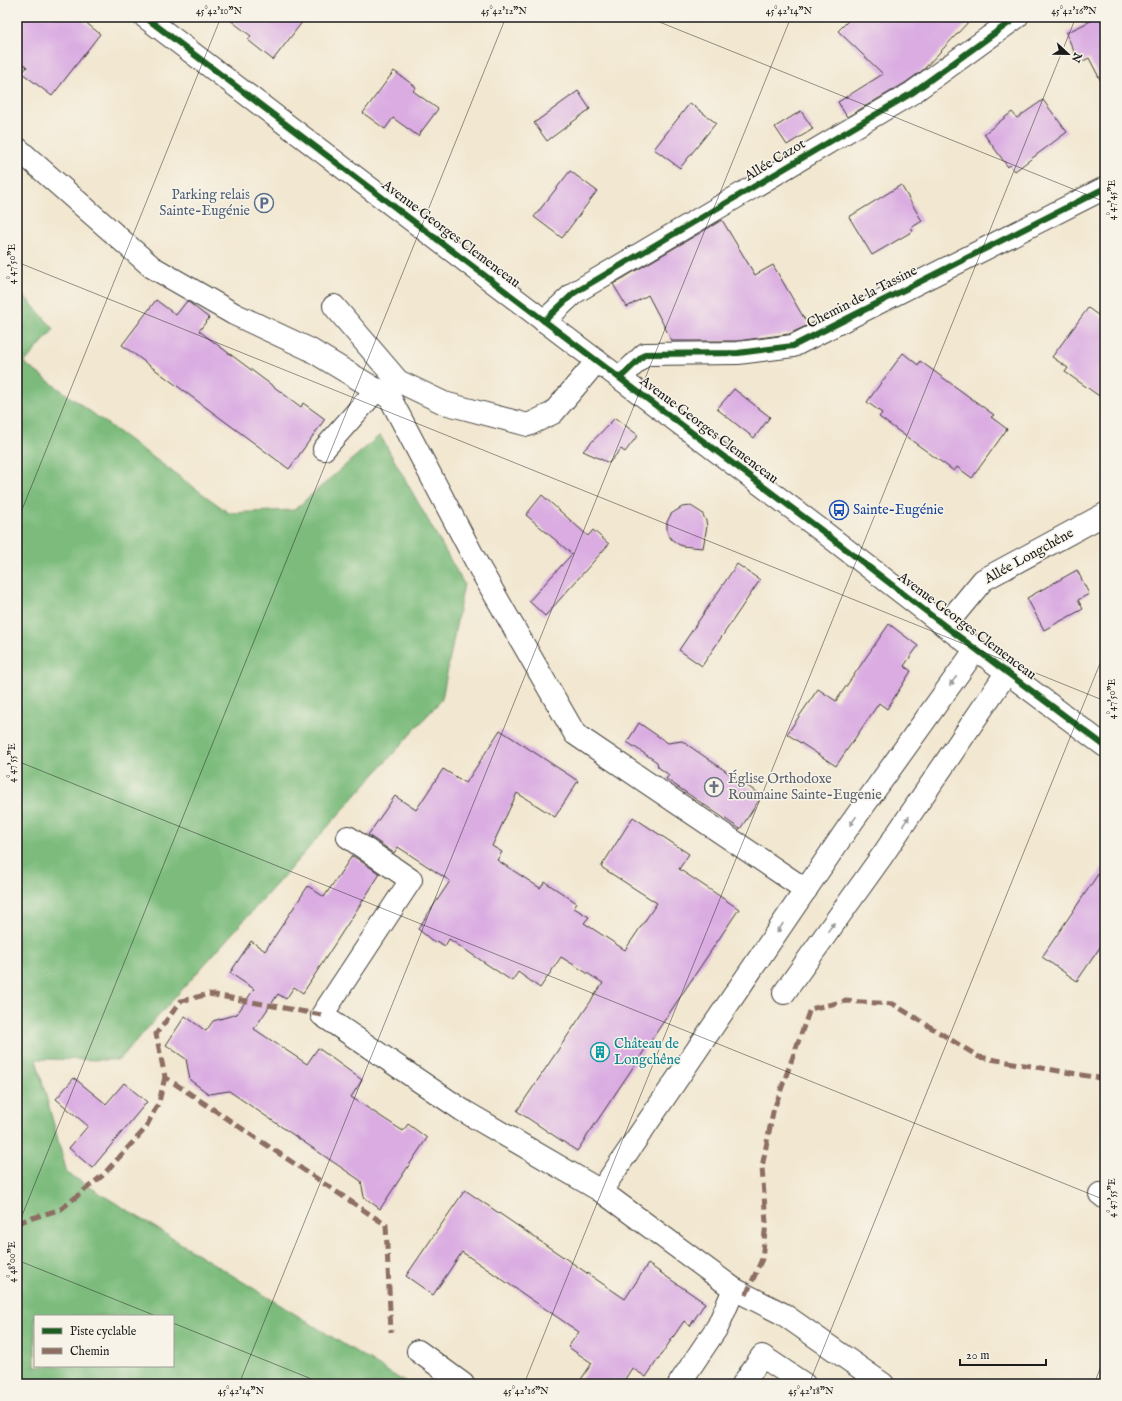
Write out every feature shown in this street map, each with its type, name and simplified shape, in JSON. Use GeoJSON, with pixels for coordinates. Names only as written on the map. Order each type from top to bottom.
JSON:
{"type":"FeatureCollection","features":[{"type":"Feature","properties":{"kind":"street","name":"Avenue Georges Clemenceau"},"geometry":{"type":"LineString","coordinates":[[145,17],[1105,746]]}},
{"type":"Feature","properties":{"kind":"street","name":"Allée Cazot"},"geometry":{"type":"LineString","coordinates":[[544,320],[574,293],[912,93],[1017,17]]}},
{"type":"Feature","properties":{"kind":"street"},"geometry":{"type":"LineString","coordinates":[[17,148],[152,266],[234,314],[309,349],[390,398],[480,569],[574,734],[806,890]]}},
{"type":"Feature","properties":{"kind":"street","name":"Chemin de la Tassine"},"geometry":{"type":"LineString","coordinates":[[620,378],[645,354],[738,353],[793,346],[1105,188]]}},
{"type":"Feature","properties":{"kind":"street"},"geometry":{"type":"LineString","coordinates":[[334,306],[398,381],[444,403],[528,425],[553,413],[597,361]]}},
{"type":"Feature","properties":{"kind":"street"},"geometry":{"type":"LineString","coordinates":[[324,449],[377,389]]}},
{"type":"Feature","properties":{"kind":"street","name":"Allée Longchêne"},"geometry":{"type":"LineString","coordinates":[[945,626],[983,580],[1105,514]]}},
{"type":"Feature","properties":{"kind":"street"},"geometry":{"type":"LineString","coordinates":[[602,1191],[847,829],[976,649]]}},
{"type":"Feature","properties":{"kind":"street"},"geometry":{"type":"LineString","coordinates":[[784,993],[882,856],[1007,672]]}},
{"type":"Feature","properties":{"kind":"street"},"geometry":{"type":"LineString","coordinates":[[348,837],[411,880],[322,1015],[462,1110],[602,1191],[734,1290],[783,1314],[883,1384]]}},
{"type":"Feature","properties":{"kind":"street"},"geometry":{"type":"LineString","coordinates":[[679,1384],[718,1326],[734,1290]]}},
{"type":"Feature","properties":{"kind":"street"},"geometry":{"type":"LineString","coordinates":[[418,1351],[463,1384]]}},
{"type":"Feature","properties":{"kind":"street"},"geometry":{"type":"LineString","coordinates":[[743,1384],[762,1356],[804,1384]]}},
{"type":"Feature","properties":{"kind":"green space"},"geometry":{"type":"Polygon","coordinates":[[[17,288],[54,329],[24,363],[229,513],[294,510],[380,435],[464,584],[442,699],[119,1060],[36,1059],[67,1173],[408,1384],[17,1384],[17,288]]]}},
{"type":"Feature","properties":{"kind":"building"},"geometry":{"type":"Polygon","coordinates":[[[17,17],[79,17],[100,34],[52,96],[22,73],[27,67],[17,59],[17,17]]]}},
{"type":"Feature","properties":{"kind":"building"},"geometry":{"type":"Polygon","coordinates":[[[226,17],[306,17],[273,60],[248,40],[251,36],[226,17]]]}},
{"type":"Feature","properties":{"kind":"building"},"geometry":{"type":"Polygon","coordinates":[[[852,17],[973,17],[923,70],[905,83],[847,117],[838,102],[883,74],[838,31],[852,17]]]}},
{"type":"Feature","properties":{"kind":"building"},"geometry":{"type":"Polygon","coordinates":[[[1099,17],[1105,17],[1105,89],[1089,58],[1079,63],[1066,33],[1099,17]]]}},
{"type":"Feature","properties":{"kind":"building"},"geometry":{"type":"Polygon","coordinates":[[[394,71],[416,87],[413,91],[438,109],[418,136],[393,118],[385,129],[363,113],[394,71]]]}},
{"type":"Feature","properties":{"kind":"building"},"geometry":{"type":"Polygon","coordinates":[[[578,91],[590,109],[547,141],[534,123],[578,91]]]}},
{"type":"Feature","properties":{"kind":"building"},"geometry":{"type":"Polygon","coordinates":[[[1043,100],[1067,132],[1015,171],[1010,165],[1008,167],[984,134],[1012,112],[1017,118],[1043,100]]]}},
{"type":"Feature","properties":{"kind":"building"},"geometry":{"type":"Polygon","coordinates":[[[690,103],[716,123],[680,168],[654,149],[690,103]]]}},
{"type":"Feature","properties":{"kind":"building"},"geometry":{"type":"Polygon","coordinates":[[[801,111],[813,129],[787,145],[775,127],[801,111]]]}},
{"type":"Feature","properties":{"kind":"building"},"geometry":{"type":"Polygon","coordinates":[[[570,171],[597,191],[562,238],[534,217],[570,171]]]}},
{"type":"Feature","properties":{"kind":"building"},"geometry":{"type":"Polygon","coordinates":[[[901,185],[922,221],[911,228],[913,231],[872,255],[849,217],[901,185]]]}},
{"type":"Feature","properties":{"kind":"building"},"geometry":{"type":"Polygon","coordinates":[[[722,220],[755,275],[773,265],[808,325],[789,334],[737,341],[672,341],[648,295],[627,307],[613,284],[722,220]]]}},
{"type":"Feature","properties":{"kind":"building"},"geometry":{"type":"Polygon","coordinates":[[[156,300],[176,315],[187,301],[209,318],[199,331],[301,407],[303,403],[325,419],[289,469],[122,345],[156,300]]]}},
{"type":"Feature","properties":{"kind":"building"},"geometry":{"type":"Polygon","coordinates":[[[1088,308],[1105,320],[1105,400],[1065,372],[1068,368],[1052,357],[1088,308]]]}},
{"type":"Feature","properties":{"kind":"building"},"geometry":{"type":"Polygon","coordinates":[[[903,353],[918,365],[920,361],[994,415],[991,417],[1007,429],[972,478],[957,467],[954,471],[879,417],[882,413],[867,402],[903,353]]]}},
{"type":"Feature","properties":{"kind":"building"},"geometry":{"type":"Polygon","coordinates":[[[734,389],[770,417],[754,438],[717,409],[734,389]]]}},
{"type":"Feature","properties":{"kind":"building"},"geometry":{"type":"Polygon","coordinates":[[[615,418],[638,435],[625,452],[621,449],[609,463],[583,451],[615,418]]]}},
{"type":"Feature","properties":{"kind":"building"},"geometry":{"type":"Polygon","coordinates":[[[542,495],[588,536],[593,530],[609,544],[545,616],[529,601],[572,554],[526,515],[542,495]]]}},
{"type":"Feature","properties":{"kind":"building"},"geometry":{"type":"Polygon","coordinates":[[[691,506],[702,513],[706,521],[707,526],[703,548],[682,546],[671,539],[667,531],[667,522],[671,514],[682,507],[691,506]]]}},
{"type":"Feature","properties":{"kind":"building"},"geometry":{"type":"Polygon","coordinates":[[[737,564],[760,580],[702,666],[679,650],[737,564]]]}},
{"type":"Feature","properties":{"kind":"building"},"geometry":{"type":"Polygon","coordinates":[[[1077,570],[1089,594],[1078,600],[1083,609],[1044,630],[1027,598],[1077,570]]]}},
{"type":"Feature","properties":{"kind":"building"},"geometry":{"type":"Polygon","coordinates":[[[889,624],[918,646],[904,666],[911,671],[887,709],[879,703],[836,766],[787,734],[818,689],[836,701],[889,624]]]}},
{"type":"Feature","properties":{"kind":"building","name":"Église Orthodoxe Roumaine Sainte-Eugenie"},"geometry":{"type":"Polygon","coordinates":[[[639,723],[668,743],[682,741],[762,796],[740,829],[666,779],[669,775],[658,767],[657,762],[627,742],[639,723]]]}},
{"type":"Feature","properties":{"kind":"building"},"geometry":{"type":"Polygon","coordinates":[[[500,730],[578,781],[555,817],[517,793],[492,846],[502,852],[497,860],[540,888],[545,882],[577,903],[574,908],[589,917],[584,923],[625,950],[657,903],[601,867],[633,817],[689,854],[679,869],[739,909],[577,1151],[517,1111],[603,983],[561,957],[540,988],[518,972],[512,981],[449,939],[445,946],[437,941],[435,943],[418,929],[450,881],[398,847],[394,853],[368,835],[395,796],[416,810],[443,769],[466,783],[500,730]]]}},
{"type":"Feature","properties":{"kind":"building"},"geometry":{"type":"Polygon","coordinates":[[[352,856],[380,874],[303,993],[294,987],[286,999],[278,994],[254,1029],[307,1064],[318,1048],[362,1080],[351,1097],[403,1131],[408,1124],[427,1138],[380,1209],[364,1197],[361,1181],[229,1091],[209,1094],[190,1080],[186,1059],[166,1045],[185,1016],[206,1031],[213,1021],[237,1014],[254,989],[230,973],[251,941],[265,951],[308,886],[324,897],[352,856]]]}},
{"type":"Feature","properties":{"kind":"building"},"geometry":{"type":"Polygon","coordinates":[[[1105,864],[1105,940],[1077,981],[1042,957],[1105,864]]]}},
{"type":"Feature","properties":{"kind":"building"},"geometry":{"type":"Polygon","coordinates":[[[74,1078],[106,1104],[124,1083],[147,1102],[92,1168],[69,1148],[88,1126],[56,1099],[74,1078]]]}},
{"type":"Feature","properties":{"kind":"building"},"geometry":{"type":"Polygon","coordinates":[[[465,1190],[625,1299],[648,1264],[705,1303],[690,1326],[684,1321],[646,1377],[632,1368],[622,1384],[578,1384],[592,1363],[568,1347],[579,1332],[462,1252],[433,1295],[406,1276],[465,1190]]]}},
{"type":"Feature","properties":{"kind":"marked path"},"geometry":{"type":"LineString","coordinates":[[322,1015],[209,994],[181,1001],[156,1034],[165,1077],[386,1225],[391,1332]]}},
{"type":"Feature","properties":{"kind":"marked path"},"geometry":{"type":"LineString","coordinates":[[746,1295],[762,1259],[766,1223],[762,1167],[773,1112],[810,1009],[846,1001],[893,1004],[979,1057],[1105,1079]]}},
{"type":"Feature","properties":{"kind":"marked path"},"geometry":{"type":"LineString","coordinates":[[17,1223],[61,1209],[102,1176],[145,1129],[159,1102],[165,1077]]}},
{"type":"Feature","properties":{"kind":"cycle path"},"geometry":{"type":"LineString","coordinates":[[145,17],[1105,746]]}},
{"type":"Feature","properties":{"kind":"cycle path"},"geometry":{"type":"LineString","coordinates":[[544,321],[574,293],[912,93],[1017,17]]}},
{"type":"Feature","properties":{"kind":"cycle path"},"geometry":{"type":"LineString","coordinates":[[620,378],[645,354],[738,353],[793,346],[1105,188]]}},
{"type":"Feature","properties":{"kind":"place","name":"Parking relais Sainte-Eugénie"},"geometry":{"type":"Point","coordinates":[264,203]}},
{"type":"Feature","properties":{"kind":"place","name":"Sainte-Eugénie"},"geometry":{"type":"Point","coordinates":[839,510]}},
{"type":"Feature","properties":{"kind":"place","name":"Église Orthodoxe Roumaine Sainte-Eugenie"},"geometry":{"type":"Point","coordinates":[714,787]}},
{"type":"Feature","properties":{"kind":"place","name":"Château de Longchêne"},"geometry":{"type":"Point","coordinates":[600,1052]}}]}
